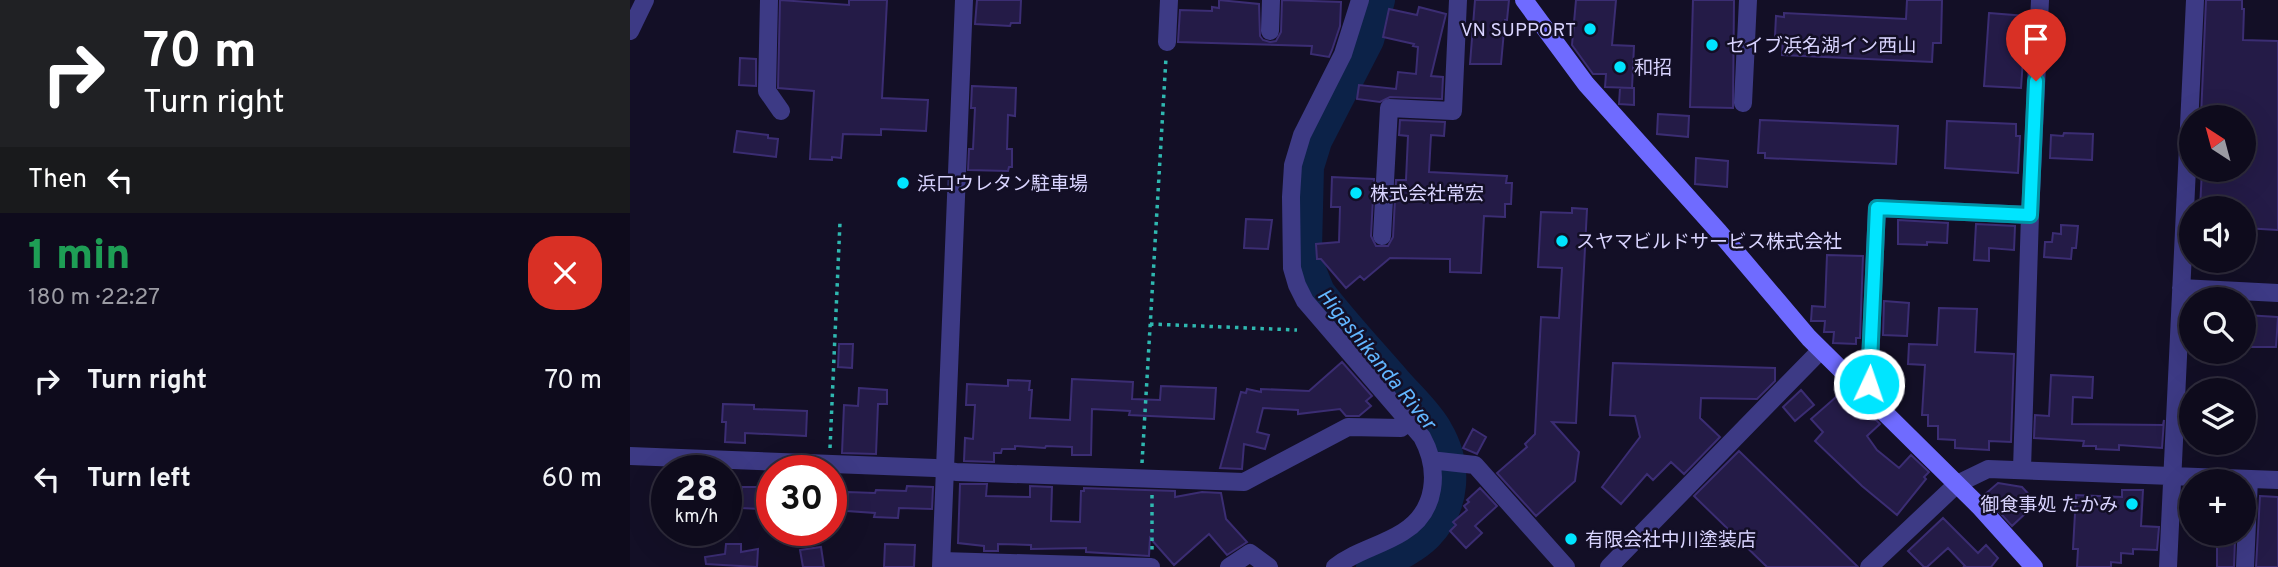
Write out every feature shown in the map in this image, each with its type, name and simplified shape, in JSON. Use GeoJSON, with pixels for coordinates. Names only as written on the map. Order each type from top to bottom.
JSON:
{"type":"FeatureCollection","features":[{"type":"Feature","properties":{"kind":"street"},"geometry":{"type":"LineString","coordinates":[[630,31],[645,0]]}},
{"type":"Feature","properties":{"kind":"street"},"geometry":{"type":"LineString","coordinates":[[769,0],[767,91],[781,111]]}},
{"type":"Feature","properties":{"kind":"street"},"geometry":{"type":"LineString","coordinates":[[964,0],[941,564],[1152,561]]}},
{"type":"Feature","properties":{"kind":"street"},"geometry":{"type":"LineString","coordinates":[[1167,42],[1169,0]]}},
{"type":"Feature","properties":{"kind":"street"},"geometry":{"type":"LineString","coordinates":[[1270,31],[1271,0]]}},
{"type":"Feature","properties":{"kind":"street"},"geometry":{"type":"LineString","coordinates":[[1340,566],[1402,533],[1415,523],[1431,496],[1436,461],[1409,421],[1305,301],[1292,268],[1291,180],[1296,150],[1343,54],[1360,0]]}},
{"type":"Feature","properties":{"kind":"street"},"geometry":{"type":"LineString","coordinates":[[1382,236],[1389,108],[1453,111],[1458,0]]}},
{"type":"Feature","properties":{"kind":"street"},"geometry":{"type":"LineString","coordinates":[[1524,0],[1586,84],[1719,232],[1820,351],[1957,484],[2034,567]]}},
{"type":"Feature","properties":{"kind":"street"},"geometry":{"type":"LineString","coordinates":[[1743,103],[1748,0]]}},
{"type":"Feature","properties":{"kind":"street"},"geometry":{"type":"LineString","coordinates":[[2022,469],[2040,0]]}},
{"type":"Feature","properties":{"kind":"street"},"geometry":{"type":"LineString","coordinates":[[2181,287],[2195,0]]}},
{"type":"Feature","properties":{"kind":"street"},"geometry":{"type":"LineString","coordinates":[[1861,391],[1869,384],[1877,208],[2030,215]]}},
{"type":"Feature","properties":{"kind":"street"},"geometry":{"type":"LineString","coordinates":[[2256,292],[2278,293]]}},
{"type":"Feature","properties":{"kind":"street"},"geometry":{"type":"LineString","coordinates":[[2168,567],[2179,330]]}},
{"type":"Feature","properties":{"kind":"street"},"geometry":{"type":"LineString","coordinates":[[1609,567],[1820,351]]}},
{"type":"Feature","properties":{"kind":"street"},"geometry":{"type":"LineString","coordinates":[[847,465],[1244,482],[1348,427],[1401,428],[1409,421]]}},
{"type":"Feature","properties":{"kind":"street"},"geometry":{"type":"LineString","coordinates":[[630,456],[756,461]]}},
{"type":"Feature","properties":{"kind":"street"},"geometry":{"type":"LineString","coordinates":[[1436,461],[1475,465],[1566,567]]}},
{"type":"Feature","properties":{"kind":"street"},"geometry":{"type":"LineString","coordinates":[[1870,567],[1957,484],[1988,469],[2179,476]]}},
{"type":"Feature","properties":{"kind":"street"},"geometry":{"type":"LineString","coordinates":[[2256,479],[2278,480]]}},
{"type":"Feature","properties":{"kind":"street"},"geometry":{"type":"LineString","coordinates":[[2245,567],[2246,546]]}},
{"type":"Feature","properties":{"kind":"street"},"geometry":{"type":"LineString","coordinates":[[1229,567],[1250,553],[1269,567]]}},
{"type":"Feature","properties":{"kind":"path"},"geometry":{"type":"LineString","coordinates":[[1152,561],[1147,479],[1150,324],[1167,42]]}},
{"type":"Feature","properties":{"kind":"path"},"geometry":{"type":"LineString","coordinates":[[829,455],[840,222]]}},
{"type":"Feature","properties":{"kind":"path"},"geometry":{"type":"LineString","coordinates":[[1150,324],[1297,330]]}},
{"type":"Feature","properties":{"kind":"building"},"geometry":{"type":"Polygon","coordinates":[[[780,0],[849,5],[849,0],[887,0],[882,98],[928,100],[926,131],[881,129],[881,135],[843,134],[841,158],[810,159],[814,91],[778,88],[780,0]]]}},
{"type":"Feature","properties":{"kind":"building"},"geometry":{"type":"Polygon","coordinates":[[[977,0],[1021,0],[1020,23],[1011,23],[1010,26],[975,24],[977,0]]]}},
{"type":"Feature","properties":{"kind":"building"},"geometry":{"type":"Polygon","coordinates":[[[1219,0],[1259,4],[1260,36],[1270,42],[1276,41],[1281,32],[1282,0],[1341,2],[1340,26],[1329,57],[1311,54],[1312,46],[1178,42],[1180,10],[1212,11],[1212,7],[1219,8],[1219,0]]]}},
{"type":"Feature","properties":{"kind":"building"},"geometry":{"type":"Polygon","coordinates":[[[1475,0],[1509,0],[1501,64],[1470,64],[1475,0]]]}},
{"type":"Feature","properties":{"kind":"building"},"geometry":{"type":"Polygon","coordinates":[[[1576,0],[1616,0],[1612,45],[1634,46],[1632,88],[1605,87],[1606,74],[1593,74],[1572,45],[1576,0]]]}},
{"type":"Feature","properties":{"kind":"building","name":"セイブ浜名湖イン西山"},"geometry":{"type":"Polygon","coordinates":[[[1693,0],[1734,0],[1733,108],[1690,107],[1693,0]]]}},
{"type":"Feature","properties":{"kind":"building"},"geometry":{"type":"Polygon","coordinates":[[[1907,0],[1942,0],[1941,43],[1933,43],[1932,62],[1782,55],[1783,36],[1775,36],[1776,16],[1784,17],[1784,13],[1906,19],[1907,0]]]}},
{"type":"Feature","properties":{"kind":"building"},"geometry":{"type":"Polygon","coordinates":[[[2206,0],[2242,0],[2243,40],[2278,41],[2278,230],[2256,229],[2256,196],[2201,196],[2201,182],[2256,182],[2256,105],[2202,105],[2206,0]]]}},
{"type":"Feature","properties":{"kind":"building"},"geometry":{"type":"Polygon","coordinates":[[[1419,7],[1446,14],[1431,76],[1443,77],[1442,99],[1390,97],[1380,102],[1357,99],[1359,85],[1396,89],[1398,72],[1416,74],[1418,47],[1383,37],[1389,9],[1417,15],[1419,7]]]}},
{"type":"Feature","properties":{"kind":"building"},"geometry":{"type":"Polygon","coordinates":[[[1989,13],[2026,16],[2021,88],[1984,86],[1989,13]]]}},
{"type":"Feature","properties":{"kind":"building"},"geometry":{"type":"Polygon","coordinates":[[[740,58],[756,59],[756,86],[739,85],[740,58]]]}},
{"type":"Feature","properties":{"kind":"building"},"geometry":{"type":"Polygon","coordinates":[[[972,86],[1016,88],[1015,116],[1008,115],[1007,149],[1012,149],[1012,167],[1009,167],[1008,171],[968,170],[969,149],[973,149],[975,108],[971,108],[972,86]]]}},
{"type":"Feature","properties":{"kind":"building"},"geometry":{"type":"Polygon","coordinates":[[[1620,88],[1634,88],[1634,105],[1619,104],[1620,88]]]}},
{"type":"Feature","properties":{"kind":"building"},"geometry":{"type":"Polygon","coordinates":[[[1658,114],[1689,116],[1688,137],[1657,134],[1658,114]]]}},
{"type":"Feature","properties":{"kind":"building"},"geometry":{"type":"Polygon","coordinates":[[[1400,120],[1445,122],[1444,136],[1431,135],[1429,172],[1507,176],[1506,183],[1512,183],[1511,204],[1505,204],[1505,217],[1484,216],[1481,273],[1450,272],[1450,259],[1390,258],[1364,280],[1360,276],[1346,288],[1321,259],[1317,259],[1316,244],[1339,242],[1340,207],[1331,207],[1332,177],[1374,179],[1371,236],[1376,246],[1388,246],[1393,237],[1396,180],[1406,180],[1408,136],[1399,135],[1400,120]]]}},
{"type":"Feature","properties":{"kind":"building"},"geometry":{"type":"Polygon","coordinates":[[[1760,120],[1898,126],[1896,164],[1765,158],[1765,153],[1758,153],[1760,120]]]}},
{"type":"Feature","properties":{"kind":"building"},"geometry":{"type":"Polygon","coordinates":[[[1947,121],[2016,124],[2016,136],[2020,136],[2018,173],[1945,168],[1947,121]]]}},
{"type":"Feature","properties":{"kind":"building"},"geometry":{"type":"Polygon","coordinates":[[[737,131],[778,139],[776,157],[734,152],[737,131]]]}},
{"type":"Feature","properties":{"kind":"building"},"geometry":{"type":"Polygon","coordinates":[[[2064,133],[2093,134],[2092,160],[2050,158],[2051,135],[2063,136],[2064,133]]]}},
{"type":"Feature","properties":{"kind":"building"},"geometry":{"type":"Polygon","coordinates":[[[1696,158],[1728,161],[1727,187],[1695,184],[1696,158]]]}},
{"type":"Feature","properties":{"kind":"building"},"geometry":{"type":"Polygon","coordinates":[[[1572,208],[1587,209],[1576,423],[1552,422],[1579,452],[1575,481],[1536,516],[1497,473],[1527,447],[1525,444],[1535,434],[1541,317],[1559,318],[1562,268],[1538,267],[1541,212],[1572,213],[1572,208]]]}},
{"type":"Feature","properties":{"kind":"building"},"geometry":{"type":"Polygon","coordinates":[[[1246,219],[1272,220],[1268,249],[1244,248],[1246,219]]]}},
{"type":"Feature","properties":{"kind":"building"},"geometry":{"type":"Polygon","coordinates":[[[1898,220],[1948,223],[1947,243],[1898,244],[1898,220]]]}},
{"type":"Feature","properties":{"kind":"building"},"geometry":{"type":"Polygon","coordinates":[[[1976,224],[2015,226],[2014,250],[1989,248],[1989,261],[1974,260],[1976,224]]]}},
{"type":"Feature","properties":{"kind":"building"},"geometry":{"type":"Polygon","coordinates":[[[2061,225],[2078,226],[2076,248],[2072,248],[2071,259],[2044,257],[2045,242],[2052,242],[2053,233],[2061,234],[2061,225]]]}},
{"type":"Feature","properties":{"kind":"building"},"geometry":{"type":"Polygon","coordinates":[[[1827,255],[1863,256],[1860,338],[1856,338],[1856,344],[1833,343],[1834,332],[1824,332],[1825,321],[1811,321],[1812,306],[1825,307],[1827,255]]]}},
{"type":"Feature","properties":{"kind":"building"},"geometry":{"type":"Polygon","coordinates":[[[1884,301],[1909,303],[1907,336],[1883,335],[1884,301]]]}},
{"type":"Feature","properties":{"kind":"building"},"geometry":{"type":"Polygon","coordinates":[[[1939,308],[1977,309],[1975,352],[2014,354],[2011,442],[1989,441],[1989,450],[1955,448],[1955,440],[1938,439],[1938,426],[1928,426],[1928,415],[1922,415],[1925,365],[1908,364],[1909,344],[1937,345],[1939,308]]]}},
{"type":"Feature","properties":{"kind":"building"},"geometry":{"type":"Polygon","coordinates":[[[2256,316],[2278,317],[2276,347],[2256,347],[2256,316]]]}},
{"type":"Feature","properties":{"kind":"building"},"geometry":{"type":"Polygon","coordinates":[[[839,344],[853,344],[852,368],[838,367],[839,344]]]}},
{"type":"Feature","properties":{"kind":"building"},"geometry":{"type":"Polygon","coordinates":[[[1342,362],[1372,396],[1366,401],[1371,406],[1359,416],[1346,416],[1340,409],[1298,414],[1298,410],[1263,408],[1257,432],[1269,435],[1265,449],[1244,444],[1242,469],[1220,468],[1241,392],[1246,393],[1247,389],[1261,392],[1261,389],[1309,391],[1342,362]]]}},
{"type":"Feature","properties":{"kind":"building"},"geometry":{"type":"Polygon","coordinates":[[[1613,363],[1775,368],[1775,381],[1757,399],[1701,398],[1700,418],[1720,437],[1684,474],[1671,462],[1653,480],[1647,474],[1621,504],[1602,487],[1640,437],[1635,416],[1610,415],[1613,363]]]}},
{"type":"Feature","properties":{"kind":"building"},"geometry":{"type":"Polygon","coordinates":[[[2051,375],[2093,377],[2092,398],[2073,397],[2072,424],[2163,425],[2164,420],[2162,448],[2119,445],[2119,450],[2096,449],[2096,446],[2083,446],[2084,441],[2034,438],[2035,415],[2049,416],[2051,375]]]}},
{"type":"Feature","properties":{"kind":"building"},"geometry":{"type":"Polygon","coordinates":[[[1072,379],[1133,382],[1132,399],[1160,400],[1161,386],[1216,388],[1214,419],[1129,415],[1130,411],[1092,409],[1091,455],[1072,455],[1072,447],[1015,446],[1015,449],[1002,449],[1001,453],[994,453],[994,462],[964,461],[965,438],[973,439],[975,405],[966,405],[967,384],[1008,386],[1008,380],[1030,381],[1030,418],[1070,420],[1072,379]]]}},
{"type":"Feature","properties":{"kind":"building"},"geometry":{"type":"Polygon","coordinates":[[[859,388],[887,390],[887,404],[878,404],[876,454],[842,453],[844,405],[858,406],[859,388]]]}},
{"type":"Feature","properties":{"kind":"building"},"geometry":{"type":"Polygon","coordinates":[[[1845,389],[1880,424],[1867,436],[1877,450],[1899,468],[1911,455],[1929,472],[1897,515],[1815,441],[1823,432],[1811,419],[1845,389]]]}},
{"type":"Feature","properties":{"kind":"building"},"geometry":{"type":"Polygon","coordinates":[[[1801,390],[1814,405],[1795,421],[1783,407],[1801,390]]]}},
{"type":"Feature","properties":{"kind":"building"},"geometry":{"type":"Polygon","coordinates":[[[723,404],[754,405],[754,409],[807,411],[806,436],[745,433],[745,443],[725,442],[723,404]]]}},
{"type":"Feature","properties":{"kind":"building"},"geometry":{"type":"Polygon","coordinates":[[[1473,429],[1486,437],[1477,454],[1463,448],[1473,429]]]}},
{"type":"Feature","properties":{"kind":"building"},"geometry":{"type":"Polygon","coordinates":[[[1739,451],[1858,567],[1767,567],[1694,496],[1739,451]]]}},
{"type":"Feature","properties":{"kind":"building"},"geometry":{"type":"Polygon","coordinates":[[[1998,483],[2022,487],[2035,501],[2012,526],[1984,495],[1998,483]]]}},
{"type":"Feature","properties":{"kind":"building"},"geometry":{"type":"Polygon","coordinates":[[[960,484],[987,484],[986,496],[1030,497],[1030,486],[1052,487],[1051,521],[1080,522],[1081,491],[1084,491],[1084,488],[1175,491],[1175,497],[1202,492],[1221,493],[1226,519],[1247,542],[1227,555],[1209,534],[1174,565],[1150,538],[1149,556],[1086,552],[1086,548],[1031,549],[1031,545],[998,544],[998,551],[984,551],[984,546],[958,543],[960,484]]]}},
{"type":"Feature","properties":{"kind":"building"},"geometry":{"type":"Polygon","coordinates":[[[907,486],[933,487],[932,509],[899,508],[898,518],[874,517],[875,513],[847,511],[848,492],[906,491],[907,486]]]}},
{"type":"Feature","properties":{"kind":"building"},"geometry":{"type":"Polygon","coordinates":[[[742,487],[756,487],[756,509],[742,508],[742,487]]]}},
{"type":"Feature","properties":{"kind":"building"},"geometry":{"type":"Polygon","coordinates":[[[1480,488],[1497,506],[1475,526],[1482,533],[1466,548],[1450,531],[1456,525],[1453,522],[1467,510],[1464,506],[1469,502],[1467,500],[1480,488]]]}},
{"type":"Feature","properties":{"kind":"building"},"geometry":{"type":"Polygon","coordinates":[[[2122,490],[2143,490],[2141,526],[2159,527],[2157,550],[2133,549],[2133,554],[2121,553],[2121,563],[2111,562],[2111,567],[2077,567],[2078,549],[2073,549],[2076,495],[2122,497],[2122,490]]]}},
{"type":"Feature","properties":{"kind":"building"},"geometry":{"type":"Polygon","coordinates":[[[2260,496],[2278,497],[2278,567],[2256,567],[2260,496]]]}},
{"type":"Feature","properties":{"kind":"building"},"geometry":{"type":"Polygon","coordinates":[[[1943,518],[1978,553],[1986,545],[1998,558],[1991,567],[1963,567],[1965,566],[1948,548],[1924,567],[1908,551],[1943,518]]]}},
{"type":"Feature","properties":{"kind":"building"},"geometry":{"type":"Polygon","coordinates":[[[885,544],[915,545],[914,567],[884,567],[885,544]]]}},
{"type":"Feature","properties":{"kind":"building"},"geometry":{"type":"Polygon","coordinates":[[[726,546],[741,546],[741,552],[758,549],[757,567],[706,564],[705,557],[725,554],[726,546]]]}},
{"type":"Feature","properties":{"kind":"building"},"geometry":{"type":"Polygon","coordinates":[[[2217,546],[2235,546],[2234,567],[2217,567],[2217,546]]]}},
{"type":"Feature","properties":{"kind":"building"},"geometry":{"type":"Polygon","coordinates":[[[821,547],[824,567],[803,567],[800,550],[821,547]]]}},
{"type":"Feature","properties":{"kind":"waterway","name":"Higashikanda River"},"geometry":{"type":"LineString","coordinates":[[1372,567],[1408,549],[1427,535],[1443,511],[1450,485],[1448,458],[1433,424],[1319,292],[1308,265],[1308,167],[1316,141],[1368,40],[1379,0]]}},
{"type":"Feature","properties":{"kind":"place","name":"VN SUPPORT"},"geometry":{"type":"Point","coordinates":[1590,29]}},
{"type":"Feature","properties":{"kind":"place","name":"セイブ浜名湖イン西山"},"geometry":{"type":"Point","coordinates":[1712,45]}},
{"type":"Feature","properties":{"kind":"place","name":"和招"},"geometry":{"type":"Point","coordinates":[1620,67]}},
{"type":"Feature","properties":{"kind":"place","name":"浜口ウレタン駐車場"},"geometry":{"type":"Point","coordinates":[903,183]}},
{"type":"Feature","properties":{"kind":"place","name":"株式会社常宏"},"geometry":{"type":"Point","coordinates":[1356,193]}},
{"type":"Feature","properties":{"kind":"place","name":"スヤマビルドサービス株式会社"},"geometry":{"type":"Point","coordinates":[1562,241]}},
{"type":"Feature","properties":{"kind":"place","name":"御食事処 たかみ"},"geometry":{"type":"Point","coordinates":[2132,504]}},
{"type":"Feature","properties":{"kind":"place","name":"有限会社中川塗装店"},"geometry":{"type":"Point","coordinates":[1571,539]}},
{"type":"Feature","properties":{"kind":"route"},"geometry":{"type":"LineString","coordinates":[[1869,384],[1877,208],[2030,215],[2036,81]]}}]}
